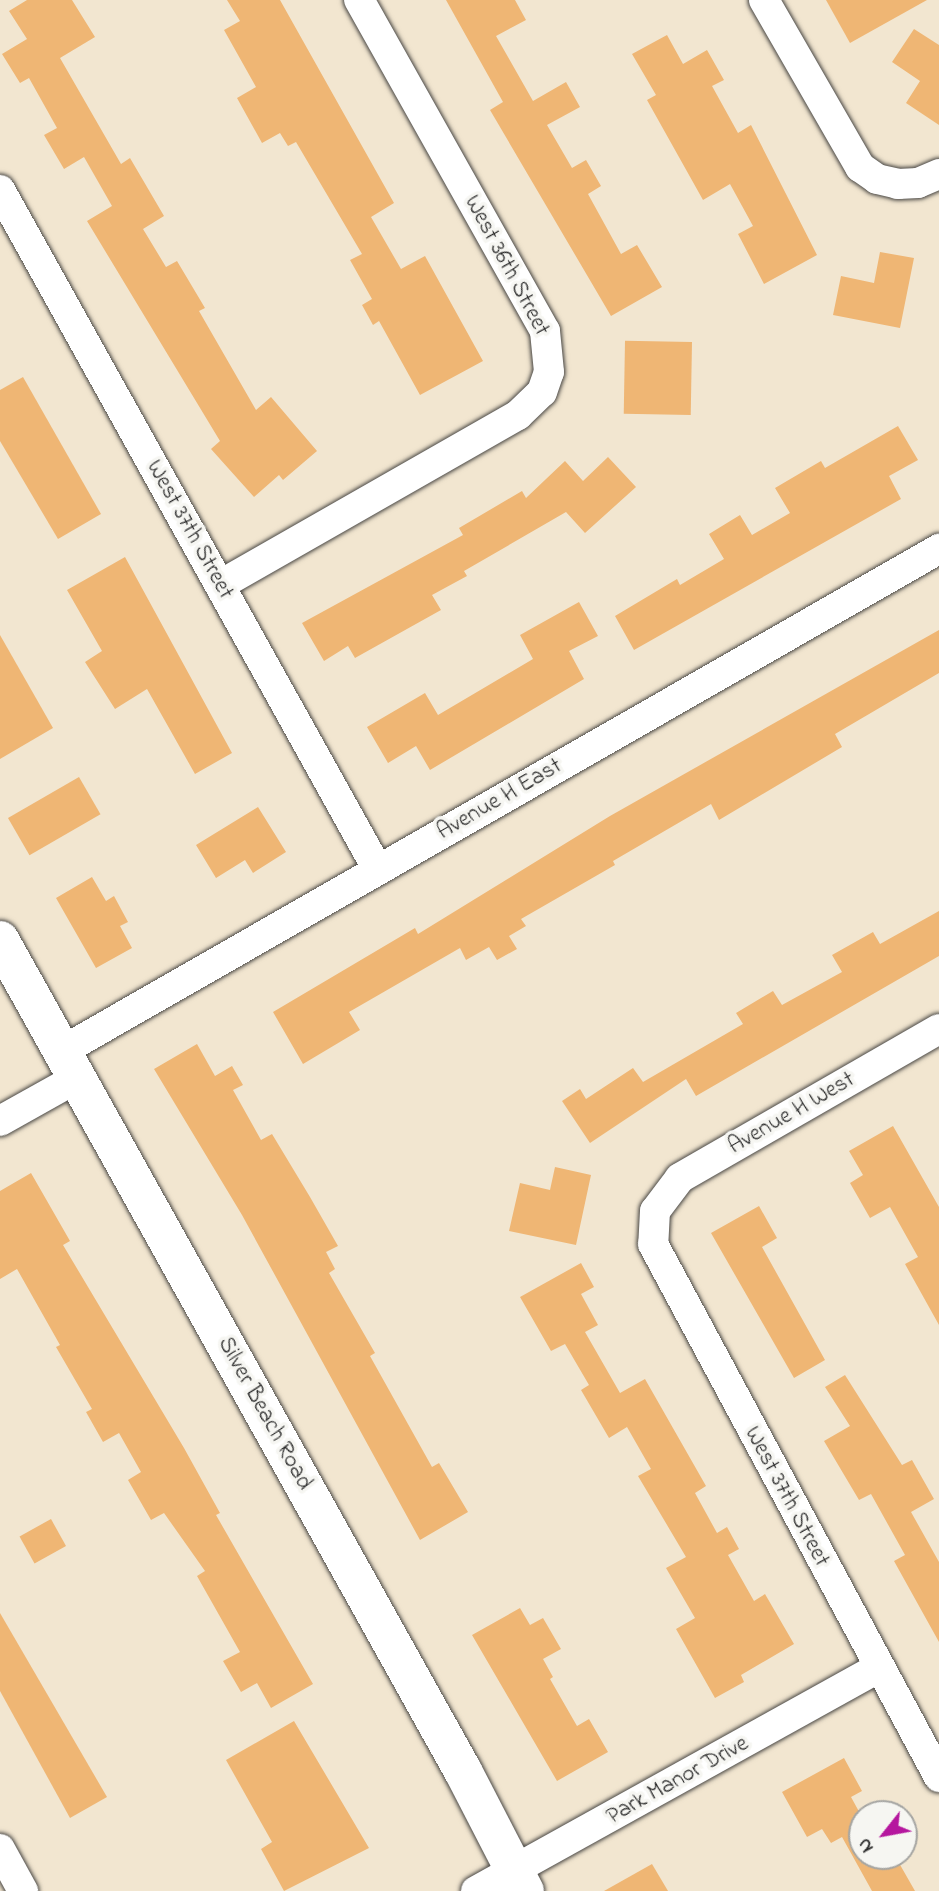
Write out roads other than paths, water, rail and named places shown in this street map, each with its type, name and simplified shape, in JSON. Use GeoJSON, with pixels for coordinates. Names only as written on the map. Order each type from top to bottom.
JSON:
{"type":"FeatureCollection","features":[{"type":"Feature","properties":{"kind":"street","name":"West 36th Street"},"geometry":{"type":"LineString","coordinates":[[220,585],[518,415],[542,392],[549,372],[545,331],[359,0]]}},
{"type":"Feature","properties":{"kind":"street"},"geometry":{"type":"LineString","coordinates":[[764,0],[860,167],[877,178],[898,184],[939,174]]}},
{"type":"Feature","properties":{"kind":"street","name":"West 37th Street"},"geometry":{"type":"LineString","coordinates":[[0,190],[378,870]]}},
{"type":"Feature","properties":{"kind":"street","name":"Avenue H East"},"geometry":{"type":"LineString","coordinates":[[0,1121],[70,1064],[378,870],[939,549]]}},
{"type":"Feature","properties":{"kind":"street","name":"Silver Beach Road"},"geometry":{"type":"LineString","coordinates":[[0,940],[463,1771],[519,1882]]}},
{"type":"Feature","properties":{"kind":"street","name":"Avenue H West"},"geometry":{"type":"LineString","coordinates":[[655,1211],[665,1192],[680,1178],[938,1032]]}},
{"type":"Feature","properties":{"kind":"street","name":"West 37th Street"},"geometry":{"type":"LineString","coordinates":[[655,1211],[653,1244],[660,1263],[939,1777]]}},
{"type":"Feature","properties":{"kind":"street","name":"Park Manor Drive"},"geometry":{"type":"LineString","coordinates":[[476,1891],[519,1882],[878,1668]]}},
{"type":"Feature","properties":{"kind":"street"},"geometry":{"type":"LineString","coordinates":[[0,1849],[23,1891]]}}]}
